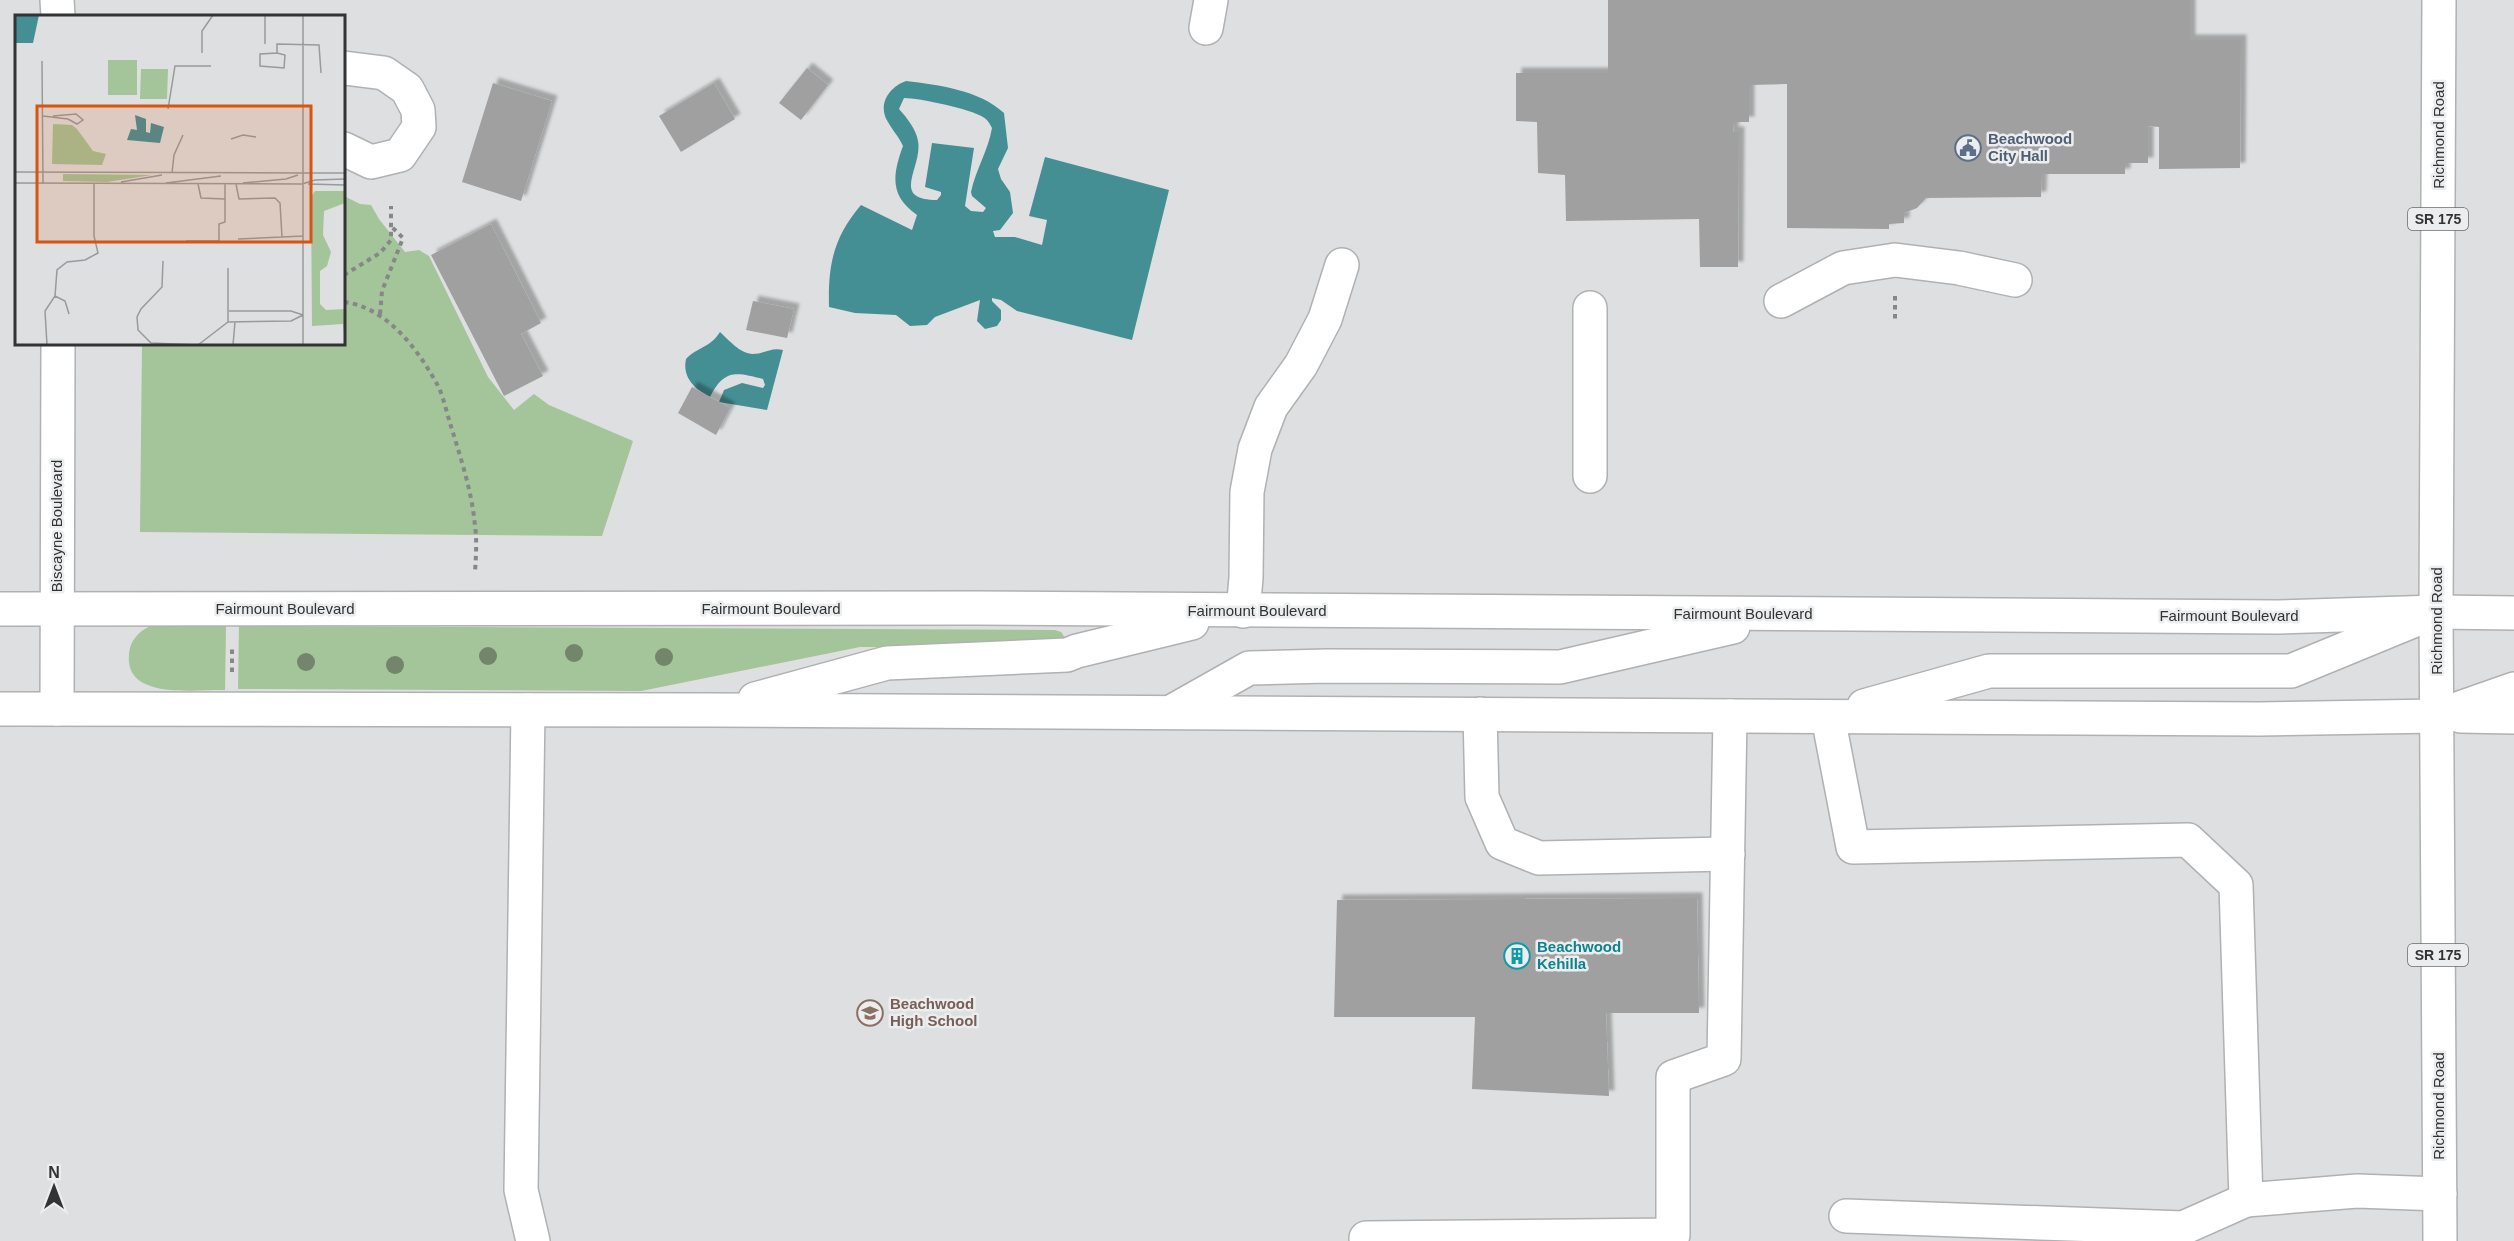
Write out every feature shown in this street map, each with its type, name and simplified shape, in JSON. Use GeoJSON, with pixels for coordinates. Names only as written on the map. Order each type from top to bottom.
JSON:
{"type":"FeatureCollection","features":[{"type":"Feature","properties":{"kind":"main road"},"geometry":{"type":"LineString","coordinates":[[57,0],[58,15]]}},
{"type":"Feature","properties":{"kind":"main road","name":"Richmond Road"},"geometry":{"type":"LineString","coordinates":[[2439,0],[2436,612],[2440,1241]]}},
{"type":"Feature","properties":{"kind":"main road"},"geometry":{"type":"LineString","coordinates":[[345,69],[384,73],[407,89],[418,110],[419,127],[400,155],[371,162],[345,149]]}},
{"type":"Feature","properties":{"kind":"main road"},"geometry":{"type":"LineString","coordinates":[[1781,301],[1843,268],[1895,260],[1959,268],[2015,280]]}},
{"type":"Feature","properties":{"kind":"main road"},"geometry":{"type":"LineString","coordinates":[[713,710],[887,663],[1067,655],[1243,611],[1246,578],[1247,492],[1255,449],[1271,407],[1301,365],[1325,319],[1342,265]]}},
{"type":"Feature","properties":{"kind":"main road"},"geometry":{"type":"LineString","coordinates":[[1590,308],[1590,476]]}},
{"type":"Feature","properties":{"kind":"main road","name":"Biscayne Boulevard"},"geometry":{"type":"LineString","coordinates":[[57,709],[58,345]]}},
{"type":"Feature","properties":{"kind":"main road","name":"Fairmount Boulevard"},"geometry":{"type":"LineString","coordinates":[[0,609],[976,608],[2277,617],[2436,612],[2514,613]]}},
{"type":"Feature","properties":{"kind":"main road"},"geometry":{"type":"LineString","coordinates":[[1828,717],[1989,671],[2292,671],[2436,612]]}},
{"type":"Feature","properties":{"kind":"main road"},"geometry":{"type":"LineString","coordinates":[[1169,712],[1250,668],[1326,666],[1560,668],[1787,614]]}},
{"type":"Feature","properties":{"kind":"main road"},"geometry":{"type":"LineString","coordinates":[[2437,716],[2514,689]]}},
{"type":"Feature","properties":{"kind":"main road"},"geometry":{"type":"LineString","coordinates":[[0,709],[713,710],[2348,719],[2437,716],[2514,717]]}},
{"type":"Feature","properties":{"kind":"main road"},"geometry":{"type":"LineString","coordinates":[[528,710],[521,1190],[533,1241]]}},
{"type":"Feature","properties":{"kind":"main road"},"geometry":{"type":"LineString","coordinates":[[1480,714],[1482,797],[1502,843],[1539,858],[1728,854]]}},
{"type":"Feature","properties":{"kind":"main road"},"geometry":{"type":"LineString","coordinates":[[1366,1238],[1673,1235],[1672,1077],[1724,1059],[1730,716]]}},
{"type":"Feature","properties":{"kind":"main road"},"geometry":{"type":"LineString","coordinates":[[1828,717],[1853,847],[2188,840],[2236,885],[2246,1200]]}},
{"type":"Feature","properties":{"kind":"main road"},"geometry":{"type":"LineString","coordinates":[[1846,1216],[2183,1228],[2246,1200],[2357,1191],[2440,1194]]}},
{"type":"Feature","properties":{"kind":"path"},"geometry":{"type":"LineString","coordinates":[[345,274],[380,253],[391,240],[391,206]]}},
{"type":"Feature","properties":{"kind":"path"},"geometry":{"type":"LineString","coordinates":[[380,314],[382,291],[403,238],[392,227]]}},
{"type":"Feature","properties":{"kind":"path"},"geometry":{"type":"LineString","coordinates":[[345,302],[355,303],[380,314],[419,356],[438,386],[462,461],[472,505],[476,544],[475,573]]}},
{"type":"Feature","properties":{"kind":"path"},"geometry":{"type":"LineString","coordinates":[[232,640],[232,675]]}},
{"type":"Feature","properties":{"kind":"green space"},"geometry":{"type":"Polygon","coordinates":[[[345,196],[360,204],[371,205],[405,252],[419,250],[429,256],[488,377],[514,410],[534,394],[549,405],[633,441],[602,536],[140,532],[142,345],[345,345],[345,196]]]}},
{"type":"Feature","properties":{"kind":"green space"},"geometry":{"type":"Polygon","coordinates":[[[150,626],[226,626],[225,690],[164,689],[150,686],[138,679],[130,669],[130,649],[135,637],[150,626]]]}},
{"type":"Feature","properties":{"kind":"green space"},"geometry":{"type":"Polygon","coordinates":[[[239,626],[1055,630],[1061,632],[1066,639],[1049,648],[860,647],[641,691],[238,689],[239,626]]]}},
{"type":"Feature","properties":{"kind":"water"},"geometry":{"type":"Polygon","coordinates":[[[906,81],[958,90],[983,99],[1004,113],[1008,148],[998,169],[1001,179],[1010,192],[1013,213],[1000,230],[993,231],[995,237],[1015,237],[1042,245],[1047,220],[1029,216],[1045,157],[1169,190],[1132,340],[1017,311],[1001,300],[992,298],[1001,310],[1001,320],[997,326],[985,329],[977,321],[980,300],[935,317],[927,325],[910,326],[896,315],[855,313],[829,307],[831,265],[834,253],[844,229],[861,205],[912,230],[917,215],[908,208],[898,193],[895,176],[903,146],[888,122],[884,109],[886,97],[906,81]],[[904,98],[899,109],[913,128],[918,141],[911,180],[914,194],[923,199],[937,200],[941,195],[941,192],[925,187],[932,143],[974,148],[965,206],[971,211],[983,212],[986,208],[972,196],[971,192],[990,136],[992,128],[989,123],[983,117],[968,111],[904,98]]]}},
{"type":"Feature","properties":{"kind":"water"},"geometry":{"type":"Polygon","coordinates":[[[720,332],[743,352],[757,354],[775,349],[783,350],[767,410],[719,402],[724,390],[742,383],[763,388],[765,385],[763,379],[738,374],[726,377],[720,381],[710,397],[691,382],[686,372],[686,359],[712,341],[720,332]]]}},
{"type":"Feature","properties":{"kind":"building","name":"Beachwood City Hall"},"geometry":{"type":"Polygon","coordinates":[[[1608,0],[2190,0],[2190,40],[2241,40],[2240,168],[2159,169],[2159,127],[2148,126],[2148,163],[2125,163],[2125,174],[2042,174],[2041,197],[1926,198],[1917,208],[1904,213],[1904,223],[1889,224],[1889,229],[1787,228],[1787,84],[1749,85],[1749,122],[1734,122],[1733,132],[1739,132],[1738,267],[1700,267],[1699,219],[1566,221],[1565,175],[1538,173],[1537,122],[1516,121],[1516,73],[1608,73],[1608,0]]]}},
{"type":"Feature","properties":{"kind":"building"},"geometry":{"type":"Polygon","coordinates":[[[807,68],[828,85],[801,120],[779,103],[807,68]]]}},
{"type":"Feature","properties":{"kind":"building"},"geometry":{"type":"Polygon","coordinates":[[[493,83],[552,101],[521,201],[462,182],[493,83]]]}},
{"type":"Feature","properties":{"kind":"building"},"geometry":{"type":"Polygon","coordinates":[[[714,83],[735,119],[681,152],[659,116],[714,83]]]}},
{"type":"Feature","properties":{"kind":"building"},"geometry":{"type":"Polygon","coordinates":[[[491,224],[541,323],[521,334],[543,376],[504,396],[431,255],[491,224]]]}},
{"type":"Feature","properties":{"kind":"building"},"geometry":{"type":"Polygon","coordinates":[[[753,301],[794,309],[787,338],[746,330],[753,301]]]}},
{"type":"Feature","properties":{"kind":"building"},"geometry":{"type":"Polygon","coordinates":[[[692,387],[730,408],[716,435],[678,413],[692,387]]]}},
{"type":"Feature","properties":{"kind":"building","name":"Beachwood Kehilla"},"geometry":{"type":"Polygon","coordinates":[[[1697,898],[1699,1013],[1606,1013],[1609,1096],[1472,1089],[1475,1017],[1334,1017],[1337,900],[1697,898]]]}},
{"type":"Feature","properties":{"kind":"place","name":"Beachwood City Hall"},"geometry":{"type":"Point","coordinates":[1968,148]}},
{"type":"Feature","properties":{"kind":"place","name":"Beachwood Kehilla"},"geometry":{"type":"Point","coordinates":[1517,956]}},
{"type":"Feature","properties":{"kind":"place","name":"Beachwood High School"},"geometry":{"type":"Point","coordinates":[870,1013]}}]}
